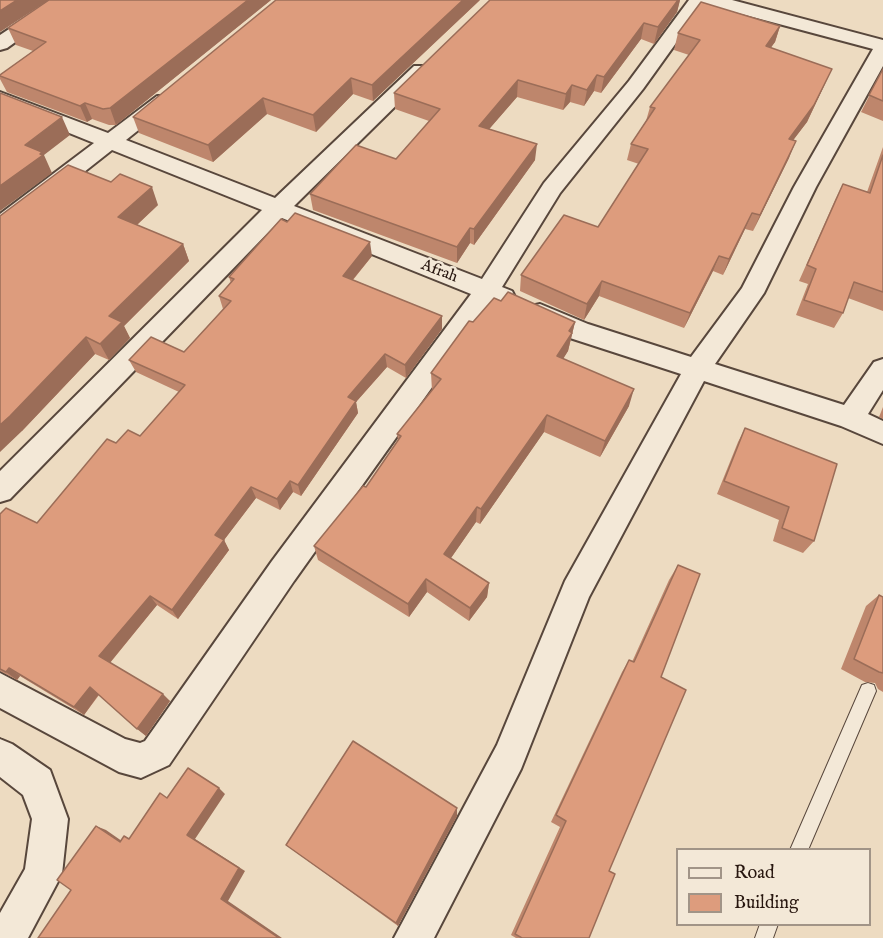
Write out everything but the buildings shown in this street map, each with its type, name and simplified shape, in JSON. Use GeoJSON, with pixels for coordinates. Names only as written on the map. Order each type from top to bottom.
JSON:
{"type":"FeatureCollection","features":[{"type":"Feature","properties":{"kind":"street"},"geometry":{"type":"LineString","coordinates":[[0,44],[65,0]]}},
{"type":"Feature","properties":{"kind":"street"},"geometry":{"type":"LineString","coordinates":[[0,690],[118,755],[141,761],[157,753],[283,571],[488,290],[552,188],[636,85],[698,0]]}},
{"type":"Feature","properties":{"kind":"street"},"geometry":{"type":"LineString","coordinates":[[413,938],[509,757],[576,591],[697,369],[752,293],[805,187],[883,47],[711,0]]}},
{"type":"Feature","properties":{"kind":"street"},"geometry":{"type":"LineString","coordinates":[[0,490],[278,208],[433,58]]}},
{"type":"Feature","properties":{"kind":"street"},"geometry":{"type":"LineString","coordinates":[[0,226],[176,90]]}},
{"type":"Feature","properties":{"kind":"street","name":"Afrah"},"geometry":{"type":"LineString","coordinates":[[0,98],[488,290],[579,331],[850,418],[883,433]]}},
{"type":"Feature","properties":{"kind":"street"},"geometry":{"type":"LineString","coordinates":[[850,418],[883,369]]}},
{"type":"Feature","properties":{"kind":"street"},"geometry":{"type":"LineString","coordinates":[[0,756],[37,783],[50,819],[43,874],[7,938]]}},
{"type":"Feature","properties":{"kind":"lane"},"geometry":{"type":"LineString","coordinates":[[799,848],[868,692]]}}]}
